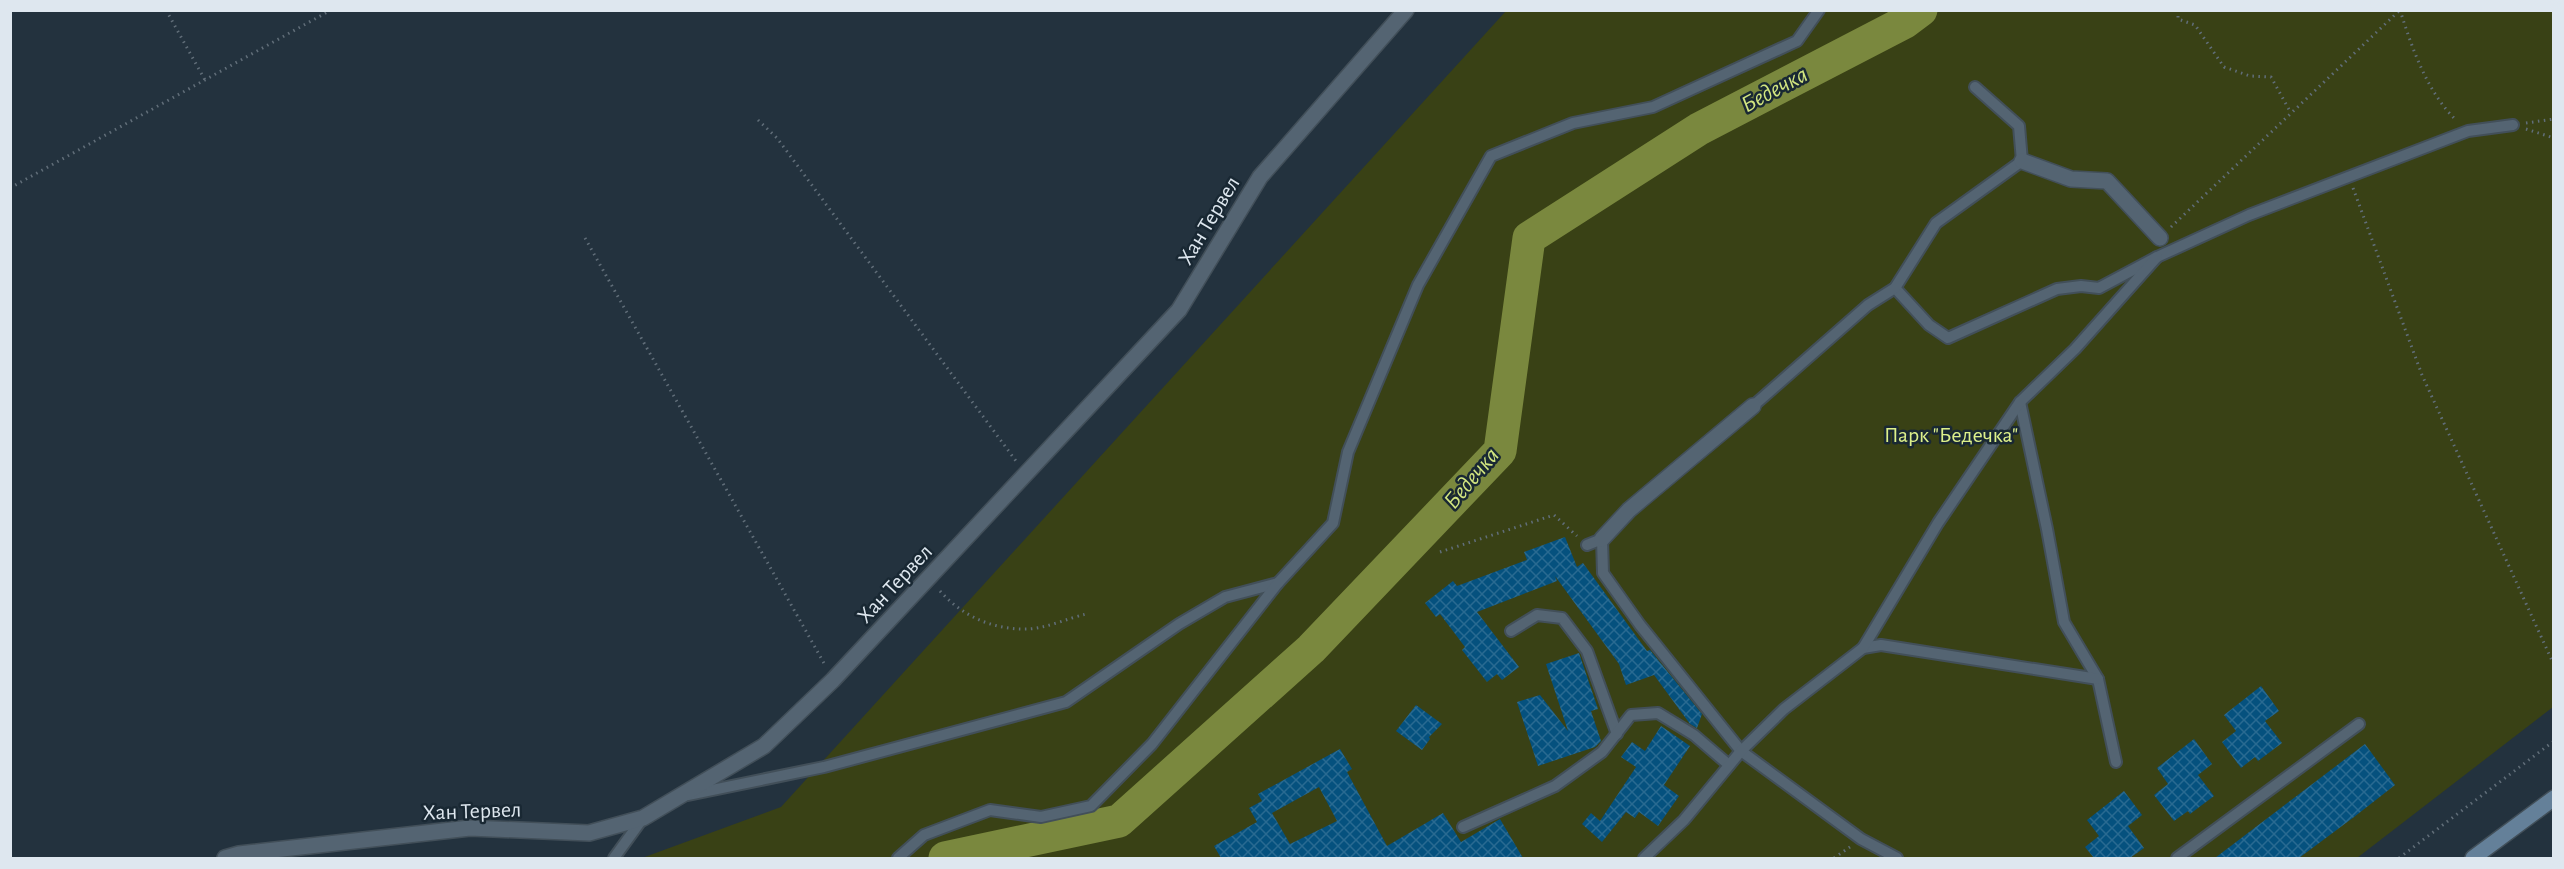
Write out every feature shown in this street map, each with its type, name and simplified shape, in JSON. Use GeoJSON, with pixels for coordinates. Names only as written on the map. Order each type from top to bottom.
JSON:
{"type":"FeatureCollection","features":[{"type":"Feature","properties":{"kind":"main road"},"geometry":{"type":"LineString","coordinates":[[2473,858],[2553,798]]}},
{"type":"Feature","properties":{"kind":"street","name":"Хан Тервел"},"geometry":{"type":"LineString","coordinates":[[225,858],[240,854],[471,828],[589,833],[643,818],[764,746],[833,680],[1179,310],[1260,177],[1406,10]]}},
{"type":"Feature","properties":{"kind":"street"},"geometry":{"type":"LineString","coordinates":[[2022,161],[2071,179],[2107,180],[2160,238]]}},
{"type":"Feature","properties":{"kind":"street"},"geometry":{"type":"LineString","coordinates":[[1602,539],[1629,510],[1753,406]]}},
{"type":"Feature","properties":{"kind":"lane"},"geometry":{"type":"LineString","coordinates":[[898,858],[924,835],[990,810],[1041,817],[1091,806],[1152,744],[1278,583],[1333,523],[1348,452],[1418,285],[1491,156],[1573,123],[1653,107],[1797,40],[1819,10]]}},
{"type":"Feature","properties":{"kind":"lane"},"geometry":{"type":"LineString","coordinates":[[1753,406],[1868,306],[1895,288],[1936,223],[2022,161],[2019,126],[1976,87]]}},
{"type":"Feature","properties":{"kind":"lane"},"geometry":{"type":"LineString","coordinates":[[1895,288],[1929,326],[1948,338],[2057,289],[2081,286],[2099,288],[2157,257],[2249,215],[2468,132],[2513,125]]}},
{"type":"Feature","properties":{"kind":"lane"},"geometry":{"type":"LineString","coordinates":[[1644,858],[1684,820],[1741,751],[1785,709],[1863,648],[1938,523],[2020,402],[2075,349],[2157,257]]}},
{"type":"Feature","properties":{"kind":"lane"},"geometry":{"type":"LineString","coordinates":[[2020,402],[2064,622],[2098,678],[2116,762]]}},
{"type":"Feature","properties":{"kind":"lane"},"geometry":{"type":"LineString","coordinates":[[1587,545],[1602,539],[1603,573],[1640,625],[1741,751],[1862,839],[1897,858]]}},
{"type":"Feature","properties":{"kind":"lane"},"geometry":{"type":"LineString","coordinates":[[682,796],[824,767],[1066,702],[1179,624],[1225,597],[1278,583]]}},
{"type":"Feature","properties":{"kind":"lane"},"geometry":{"type":"LineString","coordinates":[[1511,631],[1537,615],[1562,618],[1587,651],[1617,734]]}},
{"type":"Feature","properties":{"kind":"lane"},"geometry":{"type":"LineString","coordinates":[[1863,648],[1881,645],[2098,678]]}},
{"type":"Feature","properties":{"kind":"lane"},"geometry":{"type":"LineString","coordinates":[[1463,827],[1555,786],[1602,752],[1631,715],[1658,713],[1694,735],[1729,765]]}},
{"type":"Feature","properties":{"kind":"lane"},"geometry":{"type":"LineString","coordinates":[[2177,858],[2359,724]]}},
{"type":"Feature","properties":{"kind":"lane"},"geometry":{"type":"LineString","coordinates":[[614,858],[643,818]]}},
{"type":"Feature","properties":{"kind":"path"},"geometry":{"type":"LineString","coordinates":[[166,10],[205,80]]}},
{"type":"Feature","properties":{"kind":"path"},"geometry":{"type":"LineString","coordinates":[[10,188],[331,10]]}},
{"type":"Feature","properties":{"kind":"path"},"geometry":{"type":"LineString","coordinates":[[2178,10],[2178,19],[2195,25],[2224,67],[2250,76],[2271,77],[2291,113]]}},
{"type":"Feature","properties":{"kind":"path"},"geometry":{"type":"LineString","coordinates":[[2160,238],[2400,10],[2410,40],[2441,105],[2468,132]]}},
{"type":"Feature","properties":{"kind":"path"},"geometry":{"type":"LineString","coordinates":[[2513,125],[2553,119]]}},
{"type":"Feature","properties":{"kind":"path"},"geometry":{"type":"LineString","coordinates":[[758,120],[777,138],[1026,475]]}},
{"type":"Feature","properties":{"kind":"path"},"geometry":{"type":"LineString","coordinates":[[2513,125],[2553,138]]}},
{"type":"Feature","properties":{"kind":"path"},"geometry":{"type":"LineString","coordinates":[[2349,178],[2422,375],[2553,665]]}},
{"type":"Feature","properties":{"kind":"path"},"geometry":{"type":"LineString","coordinates":[[585,238],[833,680]]}},
{"type":"Feature","properties":{"kind":"path"},"geometry":{"type":"LineString","coordinates":[[1440,552],[1554,515],[1587,545]]}},
{"type":"Feature","properties":{"kind":"path"},"geometry":{"type":"LineString","coordinates":[[929,578],[951,604],[979,622],[1027,629],[1086,614]]}},
{"type":"Feature","properties":{"kind":"path"},"geometry":{"type":"LineString","coordinates":[[2399,858],[2553,741]]}},
{"type":"Feature","properties":{"kind":"green space","name":"Парк \"Бедечка\""},"geometry":{"type":"Polygon","coordinates":[[[1506,11],[2553,11],[2553,707],[2357,858],[642,858],[781,807],[1506,11]]]}},
{"type":"Feature","properties":{"kind":"building"},"geometry":{"type":"Polygon","coordinates":[[[1565,537],[1577,567],[1583,563],[1647,651],[1650,650],[1702,714],[1697,728],[1690,724],[1654,675],[1626,685],[1619,664],[1555,576],[1557,581],[1477,612],[1519,667],[1502,680],[1497,674],[1487,682],[1462,650],[1465,647],[1440,614],[1436,617],[1425,603],[1453,581],[1457,586],[1527,560],[1524,552],[1565,537]]]}},
{"type":"Feature","properties":{"kind":"building"},"geometry":{"type":"Polygon","coordinates":[[[1579,653],[1598,709],[1591,711],[1601,741],[1595,747],[1538,766],[1517,702],[1540,695],[1568,731],[1546,664],[1579,653]]]}},
{"type":"Feature","properties":{"kind":"building"},"geometry":{"type":"Polygon","coordinates":[[[2261,686],[2279,711],[2265,721],[2282,743],[2258,761],[2255,757],[2241,768],[2222,742],[2236,731],[2224,715],[2261,686]]]}},
{"type":"Feature","properties":{"kind":"building"},"geometry":{"type":"Polygon","coordinates":[[[1416,705],[1442,724],[1429,737],[1430,739],[1422,750],[1396,731],[1416,705]]]}},
{"type":"Feature","properties":{"kind":"building"},"geometry":{"type":"Polygon","coordinates":[[[1661,726],[1690,746],[1664,785],[1679,796],[1658,826],[1639,812],[1635,818],[1626,812],[1602,842],[1582,824],[1591,813],[1600,821],[1636,767],[1621,757],[1632,742],[1645,751],[1661,726]]]}},
{"type":"Feature","properties":{"kind":"building"},"geometry":{"type":"Polygon","coordinates":[[[2194,739],[2212,764],[2198,775],[2214,796],[2190,814],[2188,811],[2174,821],[2154,795],[2168,784],[2157,768],[2194,739]]]}},
{"type":"Feature","properties":{"kind":"building"},"geometry":{"type":"Polygon","coordinates":[[[2365,744],[2395,785],[2354,817],[2299,858],[2215,858],[2365,744]]]}},
{"type":"Feature","properties":{"kind":"building"},"geometry":{"type":"Polygon","coordinates":[[[1340,749],[1352,769],[1347,772],[1387,846],[1443,813],[1461,842],[1500,819],[1523,858],[1221,858],[1214,846],[1257,822],[1249,808],[1262,801],[1258,794],[1340,749]],[[1319,787],[1272,813],[1290,844],[1337,821],[1319,787]]]}},
{"type":"Feature","properties":{"kind":"building"},"geometry":{"type":"Polygon","coordinates":[[[2124,791],[2142,815],[2128,826],[2144,848],[2130,858],[2094,858],[2085,847],[2099,836],[2087,820],[2124,791]]]}},
{"type":"Feature","properties":{"kind":"waterway","name":"Бедечка"},"geometry":{"type":"LineString","coordinates":[[945,858],[1119,821],[1311,649],[1500,451],[1529,238],[1699,129],[1905,22],[1921,10]]}}]}
